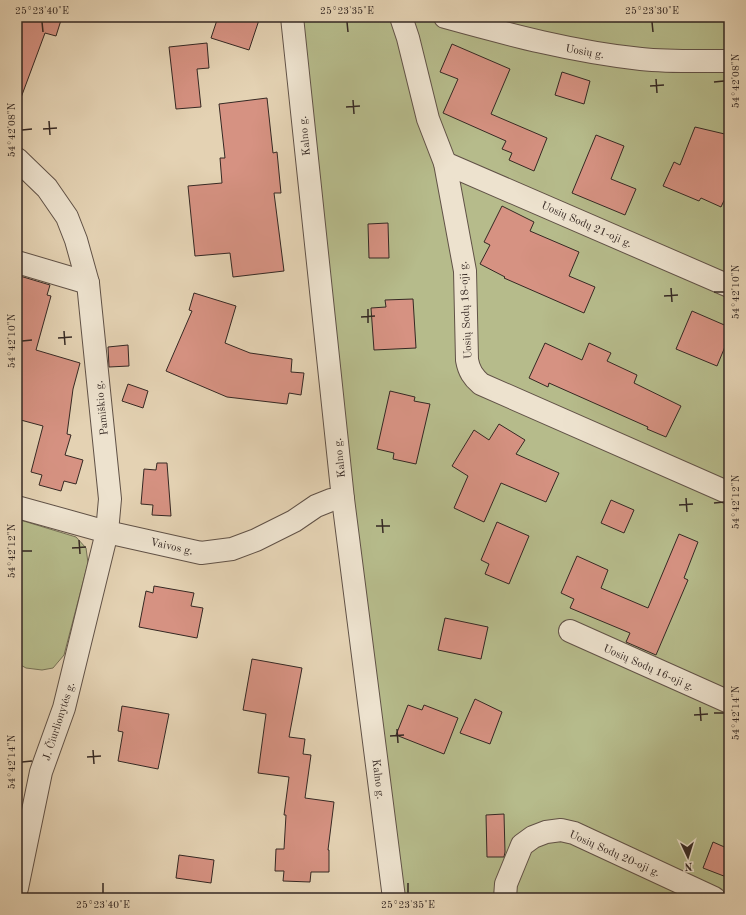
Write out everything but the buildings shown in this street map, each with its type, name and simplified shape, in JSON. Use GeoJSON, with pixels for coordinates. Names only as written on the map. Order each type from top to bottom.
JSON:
{"type":"FeatureCollection","features":[{"type":"Feature","properties":{"kind":"street","name":"Kalno g."},"geometry":{"type":"LineString","coordinates":[[292,17],[343,499],[394,898]]}},
{"type":"Feature","properties":{"kind":"street","name":"Uosių Sodų 18-oji g."},"geometry":{"type":"LineString","coordinates":[[401,17],[408,38],[428,119],[445,162],[466,271],[468,370],[474,378],[482,384],[729,493]]}},
{"type":"Feature","properties":{"kind":"street","name":"Uosių g."},"geometry":{"type":"LineString","coordinates":[[445,17],[524,39],[589,53],[643,60],[729,61]]}},
{"type":"Feature","properties":{"kind":"street","name":"Pamiškio g."},"geometry":{"type":"LineString","coordinates":[[17,159],[47,188],[67,217],[76,240],[88,283],[110,499],[107,532]]}},
{"type":"Feature","properties":{"kind":"street","name":"Uosių Sodų 21-oji g."},"geometry":{"type":"LineString","coordinates":[[445,162],[729,286]]}},
{"type":"Feature","properties":{"kind":"street"},"geometry":{"type":"LineString","coordinates":[[17,262],[88,283]]}},
{"type":"Feature","properties":{"kind":"street","name":"Vaivos g."},"geometry":{"type":"LineString","coordinates":[[17,507],[107,532],[201,553],[232,549],[256,540],[287,524],[316,506],[331,500],[343,499]]}},
{"type":"Feature","properties":{"kind":"street","name":"J. Čiurlionytės g."},"geometry":{"type":"LineString","coordinates":[[17,888],[41,772],[64,708],[107,532]]}},
{"type":"Feature","properties":{"kind":"street","name":"Uosių Sodų 16-oji g."},"geometry":{"type":"LineString","coordinates":[[570,631],[729,702]]}},
{"type":"Feature","properties":{"kind":"street","name":"Uosių Sodų 20-oji g."},"geometry":{"type":"LineString","coordinates":[[505,898],[506,884],[522,845],[533,837],[546,832],[561,830],[574,833],[714,898]]}},
{"type":"Feature","properties":{"kind":"green space"},"geometry":{"type":"Polygon","coordinates":[[[292,17],[729,17],[729,898],[394,898],[292,17]]]}},
{"type":"Feature","properties":{"kind":"green space"},"geometry":{"type":"Polygon","coordinates":[[[17,519],[76,537],[86,548],[88,563],[64,655],[53,668],[42,670],[26,668],[17,663],[17,519]]]}}]}
